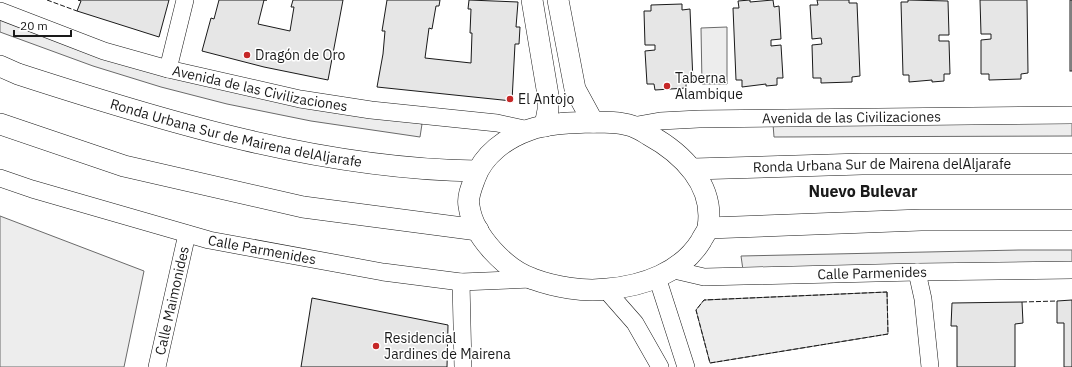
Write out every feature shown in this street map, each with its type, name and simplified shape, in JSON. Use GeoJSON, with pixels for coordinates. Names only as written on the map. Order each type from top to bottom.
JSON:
{"type":"FeatureCollection","features":[{"type":"Feature","properties":{"kind":"street"},"geometry":{"type":"LineString","coordinates":[[168,69],[185,0]]}},
{"type":"Feature","properties":{"kind":"street"},"geometry":{"type":"LineString","coordinates":[[532,0],[548,95],[548,110],[537,128]]}},
{"type":"Feature","properties":{"kind":"street"},"geometry":{"type":"LineString","coordinates":[[558,0],[575,90],[593,122]]}},
{"type":"Feature","properties":{"kind":"street","name":"Avenida de las Civilizaciones"},"geometry":{"type":"LineString","coordinates":[[0,11],[104,52],[168,69],[300,99],[371,110],[537,128]]}},
{"type":"Feature","properties":{"kind":"street","name":"Ronda Urbana Sur de Mairena delAljarafe"},"geometry":{"type":"LineString","coordinates":[[0,66],[18,74],[140,113],[284,148],[431,170],[478,171]]}},
{"type":"Feature","properties":{"kind":"street","name":"Avenida de las Civilizaciones"},"geometry":{"type":"LineString","coordinates":[[632,126],[660,121],[699,119],[1072,115]]}},
{"type":"Feature","properties":{"kind":"street"},"geometry":{"type":"LineString","coordinates":[[593,122],[632,126],[658,140],[693,169],[705,190],[710,208],[708,228],[694,251],[666,274],[636,284],[606,290],[570,288],[532,279],[502,259],[487,245],[478,230],[468,206],[471,191],[478,171],[490,154],[506,141],[537,128],[593,122]]}},
{"type":"Feature","properties":{"kind":"street"},"geometry":{"type":"LineString","coordinates":[[0,124],[124,166],[303,207],[478,230]]}},
{"type":"Feature","properties":{"kind":"street","name":"Ronda Urbana Sur de Mairena delAljarafe"},"geometry":{"type":"LineString","coordinates":[[693,169],[862,164],[1072,164]]}},
{"type":"Feature","properties":{"kind":"street","name":"Calle Parmenides"},"geometry":{"type":"LineString","coordinates":[[0,178],[46,194],[209,240],[383,272],[461,282],[532,279]]}},
{"type":"Feature","properties":{"kind":"street"},"geometry":{"type":"LineString","coordinates":[[708,228],[921,220],[1072,220]]}},
{"type":"Feature","properties":{"kind":"street","name":"Calle Maimonides"},"geometry":{"type":"LineString","coordinates":[[157,367],[187,234]]}},
{"type":"Feature","properties":{"kind":"street","name":"Calle Parmenides"},"geometry":{"type":"LineString","coordinates":[[666,274],[704,277],[1072,270]]}},
{"type":"Feature","properties":{"kind":"street"},"geometry":{"type":"LineString","coordinates":[[917,272],[923,298],[930,367]]}},
{"type":"Feature","properties":{"kind":"street"},"geometry":{"type":"LineString","coordinates":[[666,274],[686,367]]}},
{"type":"Feature","properties":{"kind":"street"},"geometry":{"type":"LineString","coordinates":[[461,282],[463,367]]}},
{"type":"Feature","properties":{"kind":"street"},"geometry":{"type":"LineString","coordinates":[[606,290],[635,323],[660,367]]}},
{"type":"Feature","properties":{"kind":"shaded area"},"geometry":{"type":"Polygon","coordinates":[[[0,17],[38,32],[422,124],[420,137],[311,121],[227,104],[161,87],[93,66],[0,32],[0,17]]]}},
{"type":"Feature","properties":{"kind":"shaded area"},"geometry":{"type":"Polygon","coordinates":[[[727,27],[727,84],[702,84],[701,28],[727,27]]]}},
{"type":"Feature","properties":{"kind":"shaded area"},"geometry":{"type":"Polygon","coordinates":[[[1072,123],[1072,136],[774,137],[773,124],[1072,123]]]}},
{"type":"Feature","properties":{"kind":"shaded area"},"geometry":{"type":"Polygon","coordinates":[[[0,216],[144,271],[124,367],[0,367],[0,216]]]}},
{"type":"Feature","properties":{"kind":"shaded area"},"geometry":{"type":"Polygon","coordinates":[[[1072,250],[1072,264],[743,270],[741,256],[1072,250]]]}},
{"type":"Feature","properties":{"kind":"shaded area"},"geometry":{"type":"Polygon","coordinates":[[[887,292],[888,334],[710,363],[696,310],[704,300],[887,292]]]}},
{"type":"Feature","properties":{"kind":"building"},"geometry":{"type":"Polygon","coordinates":[[[78,0],[169,0],[159,37],[77,11],[81,1],[78,0]]]}},
{"type":"Feature","properties":{"kind":"building"},"geometry":{"type":"Polygon","coordinates":[[[219,0],[264,0],[258,24],[290,31],[294,7],[291,7],[293,0],[343,0],[328,80],[264,67],[202,51],[211,18],[214,19],[219,0]]]}},
{"type":"Feature","properties":{"kind":"building"},"geometry":{"type":"Polygon","coordinates":[[[387,0],[440,0],[439,6],[436,6],[432,29],[429,28],[425,58],[471,63],[472,33],[470,33],[471,9],[468,9],[469,0],[518,2],[516,27],[520,27],[519,44],[515,44],[512,101],[377,87],[383,54],[385,31],[382,31],[387,0]]]}},
{"type":"Feature","properties":{"kind":"building"},"geometry":{"type":"Polygon","coordinates":[[[750,0],[750,2],[773,0],[774,7],[779,6],[781,39],[771,40],[771,46],[781,45],[783,78],[777,78],[777,85],[766,86],[766,84],[742,87],[742,80],[736,80],[733,8],[739,8],[738,1],[750,0]]]}},
{"type":"Feature","properties":{"kind":"building"},"geometry":{"type":"Polygon","coordinates":[[[817,0],[849,0],[849,3],[857,3],[860,76],[852,77],[852,82],[821,83],[821,78],[813,78],[812,45],[822,44],[821,38],[812,39],[810,5],[818,5],[817,0]]]}},
{"type":"Feature","properties":{"kind":"building"},"geometry":{"type":"Polygon","coordinates":[[[908,0],[948,1],[949,35],[939,35],[939,41],[949,41],[950,74],[944,74],[944,81],[932,82],[932,80],[909,82],[909,75],[903,75],[901,2],[908,2],[908,0]]]}},
{"type":"Feature","properties":{"kind":"building"},"geometry":{"type":"Polygon","coordinates":[[[980,0],[1027,0],[1028,73],[1021,74],[1021,79],[989,80],[989,74],[981,74],[981,40],[991,39],[991,34],[981,34],[980,0]]]}},
{"type":"Feature","properties":{"kind":"building"},"geometry":{"type":"Polygon","coordinates":[[[1070,0],[1072,0],[1072,71],[1070,71],[1070,0]]]}},
{"type":"Feature","properties":{"kind":"building"},"geometry":{"type":"Polygon","coordinates":[[[682,4],[682,10],[690,9],[693,82],[686,83],[686,88],[655,90],[654,84],[647,84],[645,51],[655,50],[655,45],[645,45],[644,11],[651,11],[651,5],[682,4]]]}},
{"type":"Feature","properties":{"kind":"building","name":"Residencial Jardines de Mairena"},"geometry":{"type":"Polygon","coordinates":[[[312,298],[448,325],[447,367],[301,367],[312,298]]]}},
{"type":"Feature","properties":{"kind":"building"},"geometry":{"type":"Polygon","coordinates":[[[1072,300],[1072,367],[1064,367],[1064,323],[1057,323],[1057,301],[1072,300]]]}},
{"type":"Feature","properties":{"kind":"building"},"geometry":{"type":"Polygon","coordinates":[[[1022,302],[1023,323],[1015,324],[1015,367],[957,367],[957,326],[951,326],[952,303],[1022,302]]]}},
{"type":"Feature","properties":{"kind":"fence"},"geometry":{"type":"LineString","coordinates":[[47,0],[77,11]]}},
{"type":"Feature","properties":{"kind":"fence"},"geometry":{"type":"LineString","coordinates":[[887,292],[888,334],[710,363],[696,310],[704,300],[887,292]]}},
{"type":"Feature","properties":{"kind":"fence"},"geometry":{"type":"LineString","coordinates":[[1022,302],[1057,301]]}},
{"type":"Feature","properties":{"kind":"place","name":"Dragón de Oro"},"geometry":{"type":"Point","coordinates":[247,55]}},
{"type":"Feature","properties":{"kind":"place","name":"Taberna Alambique"},"geometry":{"type":"Point","coordinates":[667,86]}},
{"type":"Feature","properties":{"kind":"place","name":"El Antojo"},"geometry":{"type":"Point","coordinates":[510,99]}},
{"type":"Feature","properties":{"kind":"place","name":"Residencial Jardines de Mairena"},"geometry":{"type":"Point","coordinates":[376,346]}},
{"type":"Feature","properties":{"kind":"district","name":"Nuevo Bulevar"},"geometry":{"type":"Point","coordinates":[863,191]}}]}
